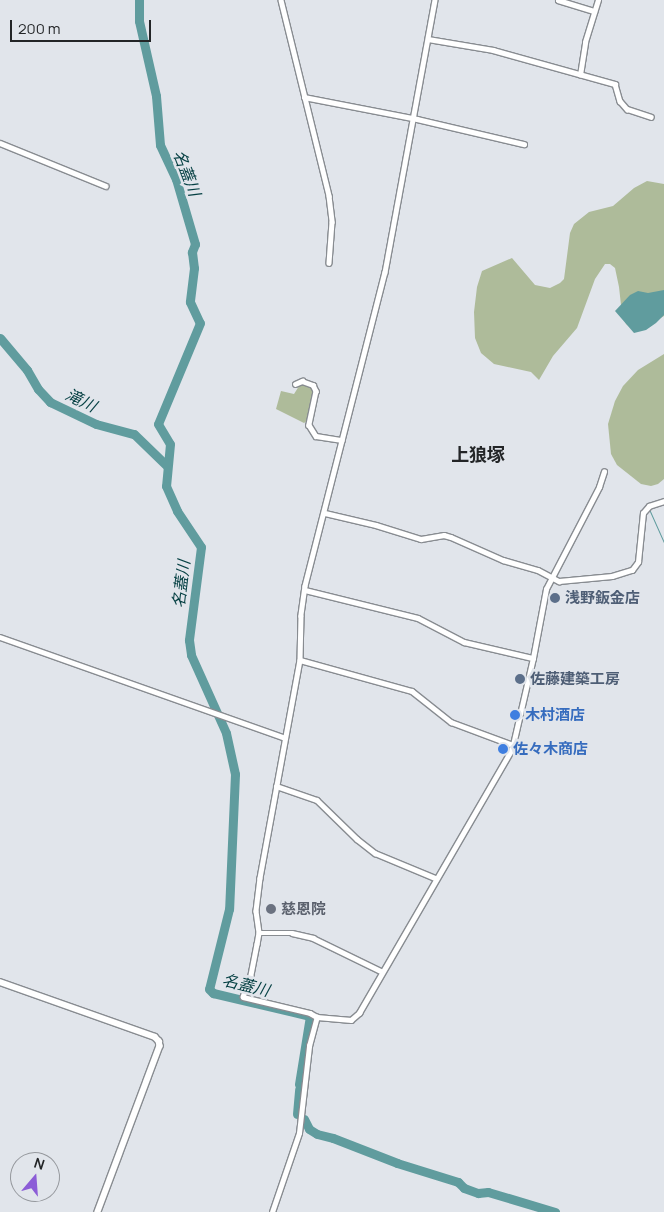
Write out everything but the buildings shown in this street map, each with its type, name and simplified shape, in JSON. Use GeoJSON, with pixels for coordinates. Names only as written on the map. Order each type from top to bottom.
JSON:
{"type":"FeatureCollection","features":[{"type":"Feature","properties":{"kind":"street"},"geometry":{"type":"LineString","coordinates":[[281,0],[329,196],[332,222],[329,263]]}},
{"type":"Feature","properties":{"kind":"street"},"geometry":{"type":"LineString","coordinates":[[435,0],[384,272],[305,590],[301,616],[300,660],[257,900],[256,911],[259,933],[251,976],[243,997],[310,1013],[317,1017],[351,1020],[359,1013],[381,971],[513,745],[533,658],[542,603],[551,578],[596,493],[604,472]]}},
{"type":"Feature","properties":{"kind":"street"},"geometry":{"type":"LineString","coordinates":[[558,0],[594,11]]}},
{"type":"Feature","properties":{"kind":"street"},"geometry":{"type":"LineString","coordinates":[[580,75],[581,60],[598,0]]}},
{"type":"Feature","properties":{"kind":"street"},"geometry":{"type":"LineString","coordinates":[[428,39],[493,50],[615,84],[620,100],[626,109],[651,117]]}},
{"type":"Feature","properties":{"kind":"street"},"geometry":{"type":"LineString","coordinates":[[304,97],[413,118],[524,144]]}},
{"type":"Feature","properties":{"kind":"street"},"geometry":{"type":"LineString","coordinates":[[0,144],[106,186]]}},
{"type":"Feature","properties":{"kind":"street"},"geometry":{"type":"LineString","coordinates":[[295,384],[302,381],[313,385],[316,391],[309,425],[316,436],[342,440]]}},
{"type":"Feature","properties":{"kind":"street"},"geometry":{"type":"LineString","coordinates":[[325,514],[376,524],[421,539],[434,536],[451,537],[502,560],[538,570],[559,581],[612,576],[632,570],[638,562],[643,513],[649,506],[664,501]]}},
{"type":"Feature","properties":{"kind":"street"},"geometry":{"type":"LineString","coordinates":[[305,590],[418,618],[456,640],[533,658]]}},
{"type":"Feature","properties":{"kind":"street"},"geometry":{"type":"LineString","coordinates":[[0,637],[285,738]]}},
{"type":"Feature","properties":{"kind":"street"},"geometry":{"type":"LineString","coordinates":[[300,660],[412,691],[452,722],[513,745]]}},
{"type":"Feature","properties":{"kind":"street"},"geometry":{"type":"LineString","coordinates":[[276,786],[317,800],[357,840],[375,853],[435,878]]}},
{"type":"Feature","properties":{"kind":"street"},"geometry":{"type":"LineString","coordinates":[[259,933],[292,933],[313,938],[381,971]]}},
{"type":"Feature","properties":{"kind":"street"},"geometry":{"type":"LineString","coordinates":[[0,982],[155,1037],[160,1041],[160,1046],[98,1212]]}},
{"type":"Feature","properties":{"kind":"street"},"geometry":{"type":"LineString","coordinates":[[272,1212],[297,1138],[309,1046],[317,1017]]}},
{"type":"Feature","properties":{"kind":"green space"},"geometry":{"type":"Polygon","coordinates":[[[647,181],[664,184],[664,316],[652,323],[631,328],[626,324],[622,314],[615,268],[610,264],[605,264],[595,279],[577,328],[553,356],[539,380],[531,372],[494,364],[481,353],[475,338],[474,312],[477,287],[482,271],[512,258],[535,285],[550,288],[560,283],[564,279],[570,233],[574,224],[589,212],[613,206],[634,188],[647,181]]]}},
{"type":"Feature","properties":{"kind":"green space"},"geometry":{"type":"Polygon","coordinates":[[[664,354],[664,479],[658,484],[651,486],[641,484],[617,465],[611,454],[608,424],[615,401],[623,386],[638,370],[664,354]]]}},
{"type":"Feature","properties":{"kind":"green space"},"geometry":{"type":"Polygon","coordinates":[[[301,383],[311,386],[315,390],[308,420],[304,423],[276,409],[281,391],[294,394],[301,383]]]}},
{"type":"Feature","properties":{"kind":"water"},"geometry":{"type":"Polygon","coordinates":[[[664,290],[664,315],[646,330],[634,333],[615,311],[630,295],[638,291],[648,293],[664,290]]]}},
{"type":"Feature","properties":{"kind":"waterway","name":"名蓋川"},"geometry":{"type":"LineString","coordinates":[[139,0],[139,21],[156,96],[160,145],[176,179],[195,244],[192,252],[194,268],[190,302],[200,323],[158,424],[170,444],[166,486],[177,511],[201,547],[189,640],[191,655],[226,733],[235,774],[229,909],[209,989],[213,993],[310,1016],[299,1084]]}},
{"type":"Feature","properties":{"kind":"waterway","name":"滝川"},"geometry":{"type":"LineString","coordinates":[[0,338],[27,370],[38,389],[50,402],[96,424],[134,434],[167,466]]}},
{"type":"Feature","properties":{"kind":"waterway"},"geometry":{"type":"LineString","coordinates":[[649,509],[664,542]]}},
{"type":"Feature","properties":{"kind":"waterway","name":"名蓋川"},"geometry":{"type":"LineString","coordinates":[[297,1114],[299,1089]]}},
{"type":"Feature","properties":{"kind":"waterway","name":"名蓋川"},"geometry":{"type":"LineString","coordinates":[[304,1119],[309,1129],[317,1134],[333,1138],[397,1163],[458,1182],[464,1188],[478,1193],[488,1192],[555,1212]]}},
{"type":"Feature","properties":{"kind":"place","name":"浅野鈑金店"},"geometry":{"type":"Point","coordinates":[555,598]}},
{"type":"Feature","properties":{"kind":"place","name":"佐藤建築工房"},"geometry":{"type":"Point","coordinates":[520,679]}},
{"type":"Feature","properties":{"kind":"place","name":"木村酒店"},"geometry":{"type":"Point","coordinates":[515,715]}},
{"type":"Feature","properties":{"kind":"place","name":"佐々木商店"},"geometry":{"type":"Point","coordinates":[503,749]}},
{"type":"Feature","properties":{"kind":"place","name":"慈恩院"},"geometry":{"type":"Point","coordinates":[271,909]}},
{"type":"Feature","properties":{"kind":"district","name":"上狼塚"},"geometry":{"type":"Point","coordinates":[478,454]}}]}
